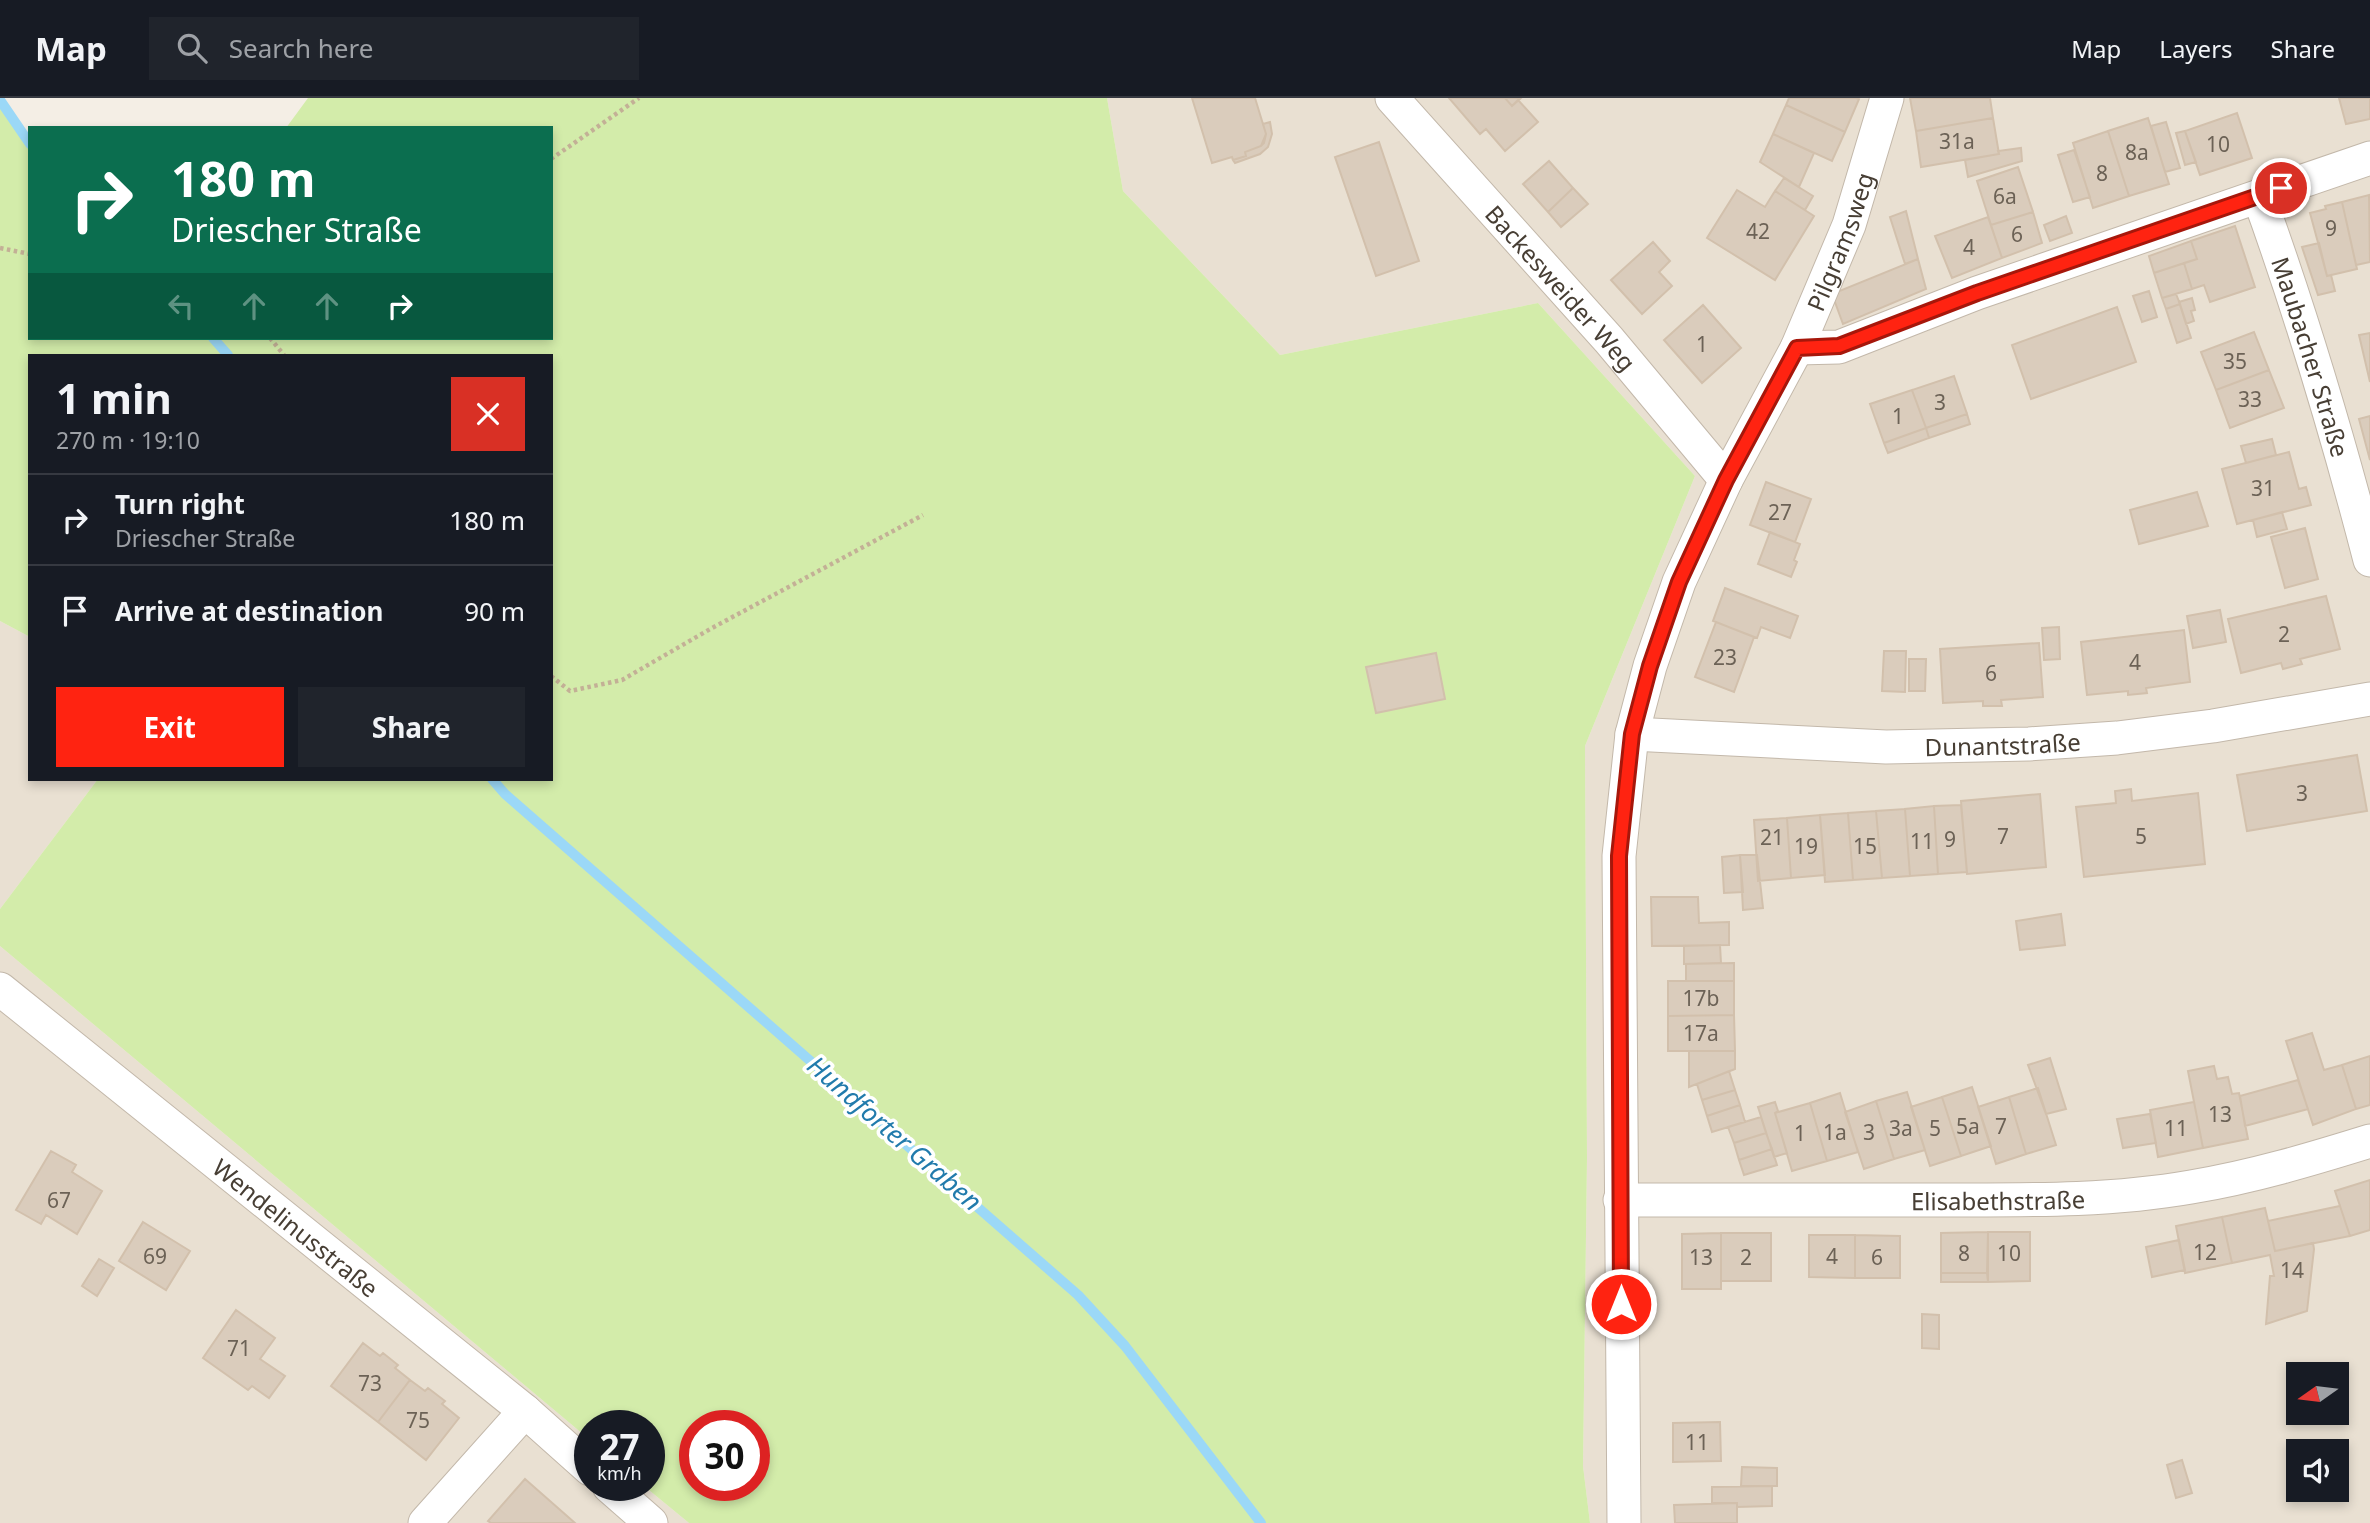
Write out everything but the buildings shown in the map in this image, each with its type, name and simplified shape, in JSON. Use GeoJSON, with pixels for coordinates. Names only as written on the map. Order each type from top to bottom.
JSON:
{"type":"FeatureCollection","features":[{"type":"Feature","properties":{"kind":"street","name":"Backesweider Weg"},"geometry":{"type":"LineString","coordinates":[[1392,98],[1609,340],[1726,480]]}},
{"type":"Feature","properties":{"kind":"street","name":"Pilgramsweg"},"geometry":{"type":"LineString","coordinates":[[1624,1523],[1619,856],[1632,734],[1650,666],[1679,582],[1726,480],[1797,348],[1849,225],[1887,98]]}},
{"type":"Feature","properties":{"kind":"street"},"geometry":{"type":"LineString","coordinates":[[1797,348],[1839,346],[1977,293],[2370,158]]}},
{"type":"Feature","properties":{"kind":"street","name":"Maubacher Straße"},"geometry":{"type":"LineString","coordinates":[[2259,197],[2293,289],[2370,560]]}},
{"type":"Feature","properties":{"kind":"street","name":"Dunantstraße"},"geometry":{"type":"LineString","coordinates":[[1632,734],[1958,748],[2117,737],[2213,726],[2370,699]]}},
{"type":"Feature","properties":{"kind":"street","name":"Wendelinusstraße"},"geometry":{"type":"LineString","coordinates":[[0,989],[524,1411],[574,1455]]}},
{"type":"Feature","properties":{"kind":"street","name":"Elisabethstraße"},"geometry":{"type":"LineString","coordinates":[[1620,1200],[2054,1200],[2120,1196],[2191,1187],[2238,1177],[2370,1141]]}},
{"type":"Feature","properties":{"kind":"street"},"geometry":{"type":"LineString","coordinates":[[425,1523],[524,1411]]}},
{"type":"Feature","properties":{"kind":"street"},"geometry":{"type":"LineString","coordinates":[[626,1501],[651,1523]]}},
{"type":"Feature","properties":{"kind":"path"},"geometry":{"type":"LineString","coordinates":[[553,158],[639,98]]}},
{"type":"Feature","properties":{"kind":"path"},"geometry":{"type":"LineString","coordinates":[[0,248],[28,254]]}},
{"type":"Feature","properties":{"kind":"path"},"geometry":{"type":"LineString","coordinates":[[272,340],[283,354]]}},
{"type":"Feature","properties":{"kind":"path"},"geometry":{"type":"LineString","coordinates":[[553,678],[570,691],[622,680],[712,628],[923,515]]}},
{"type":"Feature","properties":{"kind":"shaded area"},"geometry":{"type":"Polygon","coordinates":[[[1107,98],[2370,98],[2370,1523],[1590,1523],[1583,1466],[1587,1158],[1585,746],[1695,476],[1538,303],[1280,355],[1123,191],[1107,98]]]}},
{"type":"Feature","properties":{"kind":"shaded area"},"geometry":{"type":"Polygon","coordinates":[[[0,621],[28,636],[28,781],[96,781],[0,909],[0,621]]]}},
{"type":"Feature","properties":{"kind":"shaded area"},"geometry":{"type":"Polygon","coordinates":[[[0,946],[574,1427],[574,1501],[662,1501],[689,1523],[0,1523],[0,946]]]}},
{"type":"Feature","properties":{"kind":"green space"},"geometry":{"type":"Polygon","coordinates":[[[0,98],[3,98],[22,138],[28,143],[28,340],[553,340],[553,126],[287,126],[308,98],[1107,98],[1123,191],[1280,355],[1538,303],[1695,476],[1585,746],[1587,1158],[1583,1466],[1590,1523],[689,1523],[662,1501],[665,1501],[665,1410],[574,1410],[574,1427],[0,946],[0,909],[96,781],[553,781],[553,354],[28,354],[28,636],[0,621],[0,98]]]}},
{"type":"Feature","properties":{"kind":"waterway","name":"Hundforter Graben"},"geometry":{"type":"LineString","coordinates":[[0,100],[28,141]]}},
{"type":"Feature","properties":{"kind":"waterway","name":"Hundforter Graben"},"geometry":{"type":"LineString","coordinates":[[215,340],[227,354]]}},
{"type":"Feature","properties":{"kind":"waterway","name":"Hundforter Graben"},"geometry":{"type":"LineString","coordinates":[[494,781],[505,794],[1078,1295],[1125,1346],[1261,1523]]}},
{"type":"Feature","properties":{"kind":"route"},"geometry":{"type":"LineString","coordinates":[[1621,1304],[1619,856],[1632,734],[1650,666],[1679,582],[1726,480],[1797,348],[1839,346],[1977,293],[2281,188]]}}]}
